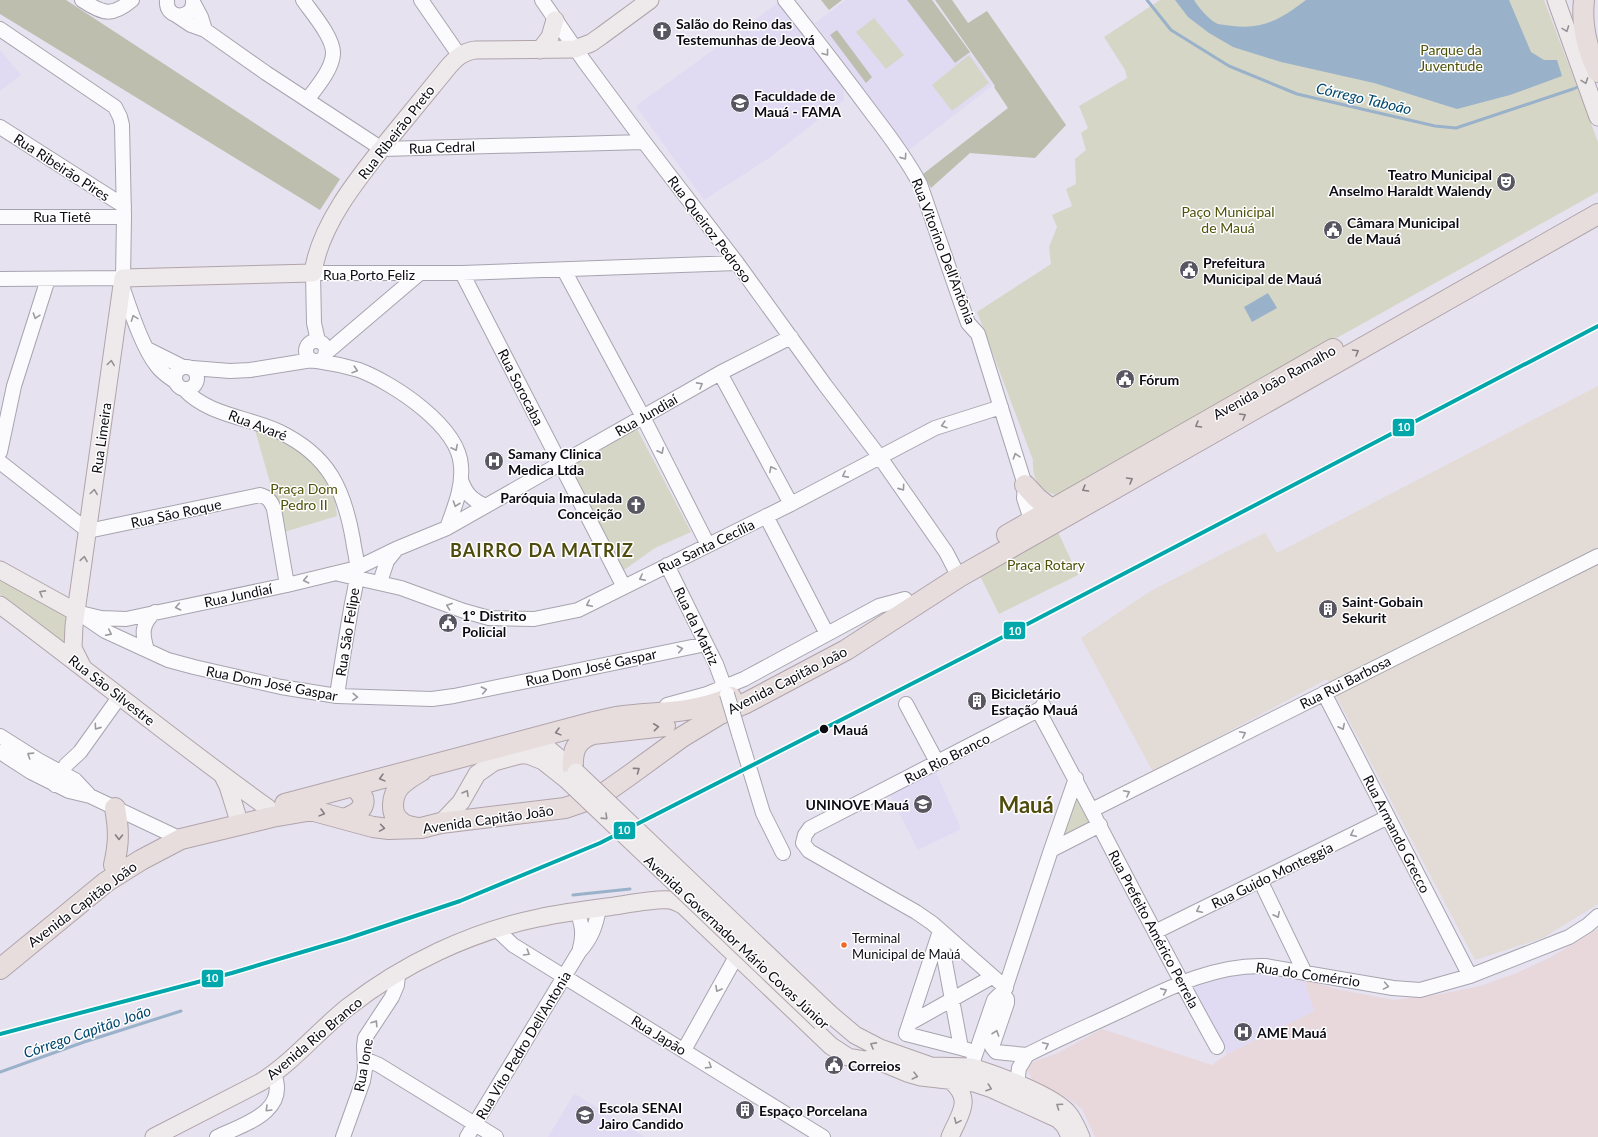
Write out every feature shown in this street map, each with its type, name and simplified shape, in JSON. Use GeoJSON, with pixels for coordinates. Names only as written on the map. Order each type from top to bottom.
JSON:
{"type":"FeatureCollection","features":[{"type":"Feature","properties":{"kind":"highway"},"geometry":{"type":"LineString","coordinates":[[1584,0],[1583,28],[1588,62]]}},
{"type":"Feature","properties":{"kind":"highway","name":"Avenida João Ramalho"},"geometry":{"type":"LineString","coordinates":[[956,572],[990,559],[1033,527],[1051,509],[1598,200]]}},
{"type":"Feature","properties":{"kind":"highway","name":"Avenida João Ramalho"},"geometry":{"type":"LineString","coordinates":[[956,572],[1033,527],[1598,214]]}},
{"type":"Feature","properties":{"kind":"highway"},"geometry":{"type":"LineString","coordinates":[[1025,485],[1037,498],[1051,509]]}},
{"type":"Feature","properties":{"kind":"highway","name":"Avenida Capitão João"},"geometry":{"type":"LineString","coordinates":[[0,954],[78,891],[114,865],[175,836],[237,815],[623,716],[687,711],[724,700],[833,646],[905,599],[956,572]]}},
{"type":"Feature","properties":{"kind":"highway","name":"Avenida Capitão João"},"geometry":{"type":"LineString","coordinates":[[0,969],[106,882],[175,836],[307,811],[322,813],[344,820],[389,830],[421,828],[441,823],[548,810],[583,803],[600,796],[682,737],[720,714],[746,704],[846,650],[956,572]]}},
{"type":"Feature","properties":{"kind":"highway"},"geometry":{"type":"LineString","coordinates":[[572,774],[574,751],[579,742],[585,736],[670,726],[720,714]]}},
{"type":"Feature","properties":{"kind":"highway"},"geometry":{"type":"LineString","coordinates":[[421,828],[409,826],[400,822],[393,810],[396,794],[400,786],[407,780],[433,764]]}},
{"type":"Feature","properties":{"kind":"highway"},"geometry":{"type":"LineString","coordinates":[[407,780],[400,794],[402,807],[406,812],[414,817],[441,823]]}},
{"type":"Feature","properties":{"kind":"highway"},"geometry":{"type":"LineString","coordinates":[[344,820],[361,810],[364,802],[360,791],[353,786]]}},
{"type":"Feature","properties":{"kind":"highway"},"geometry":{"type":"LineString","coordinates":[[114,865],[119,841],[119,827],[115,808]]}},
{"type":"Feature","properties":{"kind":"main road"},"geometry":{"type":"LineString","coordinates":[[460,55],[475,50],[540,50],[575,49],[583,47],[601,36],[650,0]]}},
{"type":"Feature","properties":{"kind":"main road"},"geometry":{"type":"LineString","coordinates":[[1556,0],[1588,62],[1596,110]]}},
{"type":"Feature","properties":{"kind":"main road"},"geometry":{"type":"LineString","coordinates":[[540,50],[550,37],[556,20]]}},
{"type":"Feature","properties":{"kind":"main road","name":"Rua Ribeirão Preto"},"geometry":{"type":"LineString","coordinates":[[313,273],[318,249],[330,225],[358,181],[449,66],[460,55]]}},
{"type":"Feature","properties":{"kind":"main road","name":"Rua Porto Feliz"},"geometry":{"type":"LineString","coordinates":[[122,282],[313,273]]}},
{"type":"Feature","properties":{"kind":"main road","name":"Rua Limeira"},"geometry":{"type":"LineString","coordinates":[[67,649],[76,612],[122,282]]}},
{"type":"Feature","properties":{"kind":"main road","name":"Rua Dom José Gaspar"},"geometry":{"type":"LineString","coordinates":[[0,570],[76,612]]}},
{"type":"Feature","properties":{"kind":"main road","name":"Rua São Silvestre"},"geometry":{"type":"LineString","coordinates":[[0,606],[67,649],[82,666],[223,776],[268,808]]}},
{"type":"Feature","properties":{"kind":"main road","name":"Avenida Governador Mário Covas Júnior"},"geometry":{"type":"LineString","coordinates":[[527,740],[546,747],[572,774],[825,1018],[880,1048],[932,1066],[969,1055],[1067,1111],[1075,1123],[1081,1137]]}},
{"type":"Feature","properties":{"kind":"main road","name":"Avenida Governador Mário Covas Júnior"},"geometry":{"type":"LineString","coordinates":[[441,823],[461,802],[477,774],[494,762],[520,755],[528,755],[572,774]]}},
{"type":"Feature","properties":{"kind":"main road","name":"Rua São Silvestre"},"geometry":{"type":"LineString","coordinates":[[223,776],[228,786],[237,815]]}},
{"type":"Feature","properties":{"kind":"main road","name":"Avenida Rio Branco"},"geometry":{"type":"LineString","coordinates":[[154,1137],[274,1074],[349,1006],[398,974],[441,951],[496,929],[537,918],[660,900],[676,902],[684,906],[824,1039],[840,1052],[848,1056],[882,1063]]}},
{"type":"Feature","properties":{"kind":"main road","name":"Avenida Governador Mário Covas Júnior"},"geometry":{"type":"LineString","coordinates":[[825,1018],[835,1035],[856,1050],[882,1063],[907,1074],[974,1083],[1009,1096],[1058,1120],[1065,1126],[1070,1137]]}},
{"type":"Feature","properties":{"kind":"main road"},"geometry":{"type":"LineString","coordinates":[[950,1137],[964,1105],[962,1092],[951,1081]]}},
{"type":"Feature","properties":{"kind":"street"},"geometry":{"type":"LineString","coordinates":[[82,0],[92,7],[109,13],[118,11],[132,0]]}},
{"type":"Feature","properties":{"kind":"street"},"geometry":{"type":"LineString","coordinates":[[166,0],[168,9],[176,15],[191,25],[205,30],[382,149]]}},
{"type":"Feature","properties":{"kind":"street"},"geometry":{"type":"LineString","coordinates":[[303,0],[331,43],[333,54],[324,77],[307,100]]}},
{"type":"Feature","properties":{"kind":"street"},"geometry":{"type":"LineString","coordinates":[[421,0],[460,55]]}},
{"type":"Feature","properties":{"kind":"street","name":"Rua Queiroz Pedroso"},"geometry":{"type":"LineString","coordinates":[[542,0],[575,49],[737,263],[880,456],[946,552],[956,572]]}},
{"type":"Feature","properties":{"kind":"street","name":"Rua Vitorino Dell'Antônia"},"geometry":{"type":"LineString","coordinates":[[785,0],[850,82],[912,168],[927,202],[968,323],[978,334],[1025,485],[1024,498],[1033,527]]}},
{"type":"Feature","properties":{"kind":"street"},"geometry":{"type":"LineString","coordinates":[[194,2],[205,30]]}},
{"type":"Feature","properties":{"kind":"street"},"geometry":{"type":"LineString","coordinates":[[176,15],[183,16],[188,14],[194,2]]}},
{"type":"Feature","properties":{"kind":"street","name":"Rua Limeira"},"geometry":{"type":"LineString","coordinates":[[0,30],[115,107],[120,116],[122,125],[124,212],[122,282]]}},
{"type":"Feature","properties":{"kind":"street","name":"Rua Ribeirão Pires"},"geometry":{"type":"LineString","coordinates":[[0,127],[124,212]]}},
{"type":"Feature","properties":{"kind":"street","name":"Rua Cedral"},"geometry":{"type":"LineString","coordinates":[[382,149],[644,142]]}},
{"type":"Feature","properties":{"kind":"street","name":"Rua Tietê"},"geometry":{"type":"LineString","coordinates":[[0,217],[124,212]]}},
{"type":"Feature","properties":{"kind":"street","name":"Rua Porto Feliz"},"geometry":{"type":"LineString","coordinates":[[313,273],[420,274],[737,263]]}},
{"type":"Feature","properties":{"kind":"street"},"geometry":{"type":"LineString","coordinates":[[564,270],[643,417],[708,545]]}},
{"type":"Feature","properties":{"kind":"street","name":"Rua Ribeirão Preto"},"geometry":{"type":"LineString","coordinates":[[313,273],[315,350]]}},
{"type":"Feature","properties":{"kind":"street","name":"Rua Sorocaba"},"geometry":{"type":"LineString","coordinates":[[462,273],[624,587]]}},
{"type":"Feature","properties":{"kind":"street"},"geometry":{"type":"LineString","coordinates":[[188,378],[214,370],[250,370],[286,365],[315,350],[346,337],[420,274]]}},
{"type":"Feature","properties":{"kind":"street"},"geometry":{"type":"LineString","coordinates":[[0,452],[14,386],[48,278]]}},
{"type":"Feature","properties":{"kind":"street","name":"Rua Porto Feliz"},"geometry":{"type":"LineString","coordinates":[[0,279],[48,278],[122,282]]}},
{"type":"Feature","properties":{"kind":"street","name":"Rua Avaré"},"geometry":{"type":"LineString","coordinates":[[122,282],[147,349],[157,366],[188,378],[217,410],[266,426],[281,432],[302,444],[333,476],[342,495],[351,528],[357,573]]}},
{"type":"Feature","properties":{"kind":"street","name":"Rua Jundiaí"},"geometry":{"type":"LineString","coordinates":[[76,612],[115,619],[126,619],[287,585],[336,573],[357,573],[396,549],[446,528],[720,373],[791,337]]}},
{"type":"Feature","properties":{"kind":"street"},"geometry":{"type":"LineString","coordinates":[[315,350],[390,385],[412,400],[440,425],[458,453],[461,465],[461,480],[458,497],[446,528]]}},
{"type":"Feature","properties":{"kind":"street"},"geometry":{"type":"LineString","coordinates":[[720,373],[791,504]]}},
{"type":"Feature","properties":{"kind":"street","name":"Rua Santa Cecília"},"geometry":{"type":"LineString","coordinates":[[357,573],[464,611],[489,618],[534,619],[578,610],[791,504],[935,428],[1001,407]]}},
{"type":"Feature","properties":{"kind":"street"},"geometry":{"type":"LineString","coordinates":[[0,462],[88,531]]}},
{"type":"Feature","properties":{"kind":"street"},"geometry":{"type":"LineString","coordinates":[[461,480],[470,498],[486,506]]}},
{"type":"Feature","properties":{"kind":"street","name":"Rua São Roque"},"geometry":{"type":"LineString","coordinates":[[88,531],[260,495],[265,496],[271,501],[274,509],[287,585]]}},
{"type":"Feature","properties":{"kind":"street"},"geometry":{"type":"LineString","coordinates":[[766,516],[827,634]]}},
{"type":"Feature","properties":{"kind":"street"},"geometry":{"type":"LineString","coordinates":[[382,576],[386,561],[396,549]]}},
{"type":"Feature","properties":{"kind":"street","name":"Rua Rui Barbosa"},"geometry":{"type":"LineString","coordinates":[[1092,810],[1598,556]]}},
{"type":"Feature","properties":{"kind":"street","name":"Rua da Matriz"},"geometry":{"type":"LineString","coordinates":[[667,565],[716,664],[726,690],[763,813],[783,853]]}},
{"type":"Feature","properties":{"kind":"street","name":"Rua Santa Cecília"},"geometry":{"type":"LineString","coordinates":[[357,573],[382,576],[401,588]]}},
{"type":"Feature","properties":{"kind":"street","name":"Rua São Felipe"},"geometry":{"type":"LineString","coordinates":[[337,696],[357,573]]}},
{"type":"Feature","properties":{"kind":"street"},"geometry":{"type":"LineString","coordinates":[[623,716],[726,690],[879,606],[905,599]]}},
{"type":"Feature","properties":{"kind":"street","name":"Rua Dom José Gaspar"},"geometry":{"type":"LineString","coordinates":[[76,612],[105,631],[168,660],[281,687],[337,696],[417,698],[454,696],[706,644]]}},
{"type":"Feature","properties":{"kind":"street"},"geometry":{"type":"LineString","coordinates":[[146,650],[143,632],[150,616],[155,612]]}},
{"type":"Feature","properties":{"kind":"street","name":"Rua Armando Grecco"},"geometry":{"type":"LineString","coordinates":[[1324,693],[1470,976]]}},
{"type":"Feature","properties":{"kind":"street"},"geometry":{"type":"LineString","coordinates":[[58,779],[66,765],[80,752],[120,696]]}},
{"type":"Feature","properties":{"kind":"street"},"geometry":{"type":"LineString","coordinates":[[906,704],[937,762]]}},
{"type":"Feature","properties":{"kind":"street","name":"Rua Prefeito Américo Perrela"},"geometry":{"type":"LineString","coordinates":[[1040,705],[1155,932],[1217,1047]]}},
{"type":"Feature","properties":{"kind":"street","name":"Rua Rio Branco"},"geometry":{"type":"LineString","coordinates":[[940,931],[932,923],[916,912],[809,851],[803,843],[804,838],[810,828],[937,762],[1040,705]]}},
{"type":"Feature","properties":{"kind":"street"},"geometry":{"type":"LineString","coordinates":[[0,736],[38,760],[58,779]]}},
{"type":"Feature","properties":{"kind":"street"},"geometry":{"type":"LineString","coordinates":[[0,752],[31,772],[58,779],[90,796],[175,836]]}},
{"type":"Feature","properties":{"kind":"street"},"geometry":{"type":"LineString","coordinates":[[72,786],[80,752]]}},
{"type":"Feature","properties":{"kind":"street"},"geometry":{"type":"LineString","coordinates":[[969,1055],[994,1000],[1004,991],[1076,778]]}},
{"type":"Feature","properties":{"kind":"street","name":"Rua Guido Monteggia"},"geometry":{"type":"LineString","coordinates":[[1155,932],[1388,817]]}},
{"type":"Feature","properties":{"kind":"street"},"geometry":{"type":"LineString","coordinates":[[1051,850],[1100,825]]}},
{"type":"Feature","properties":{"kind":"street"},"geometry":{"type":"LineString","coordinates":[[1260,880],[1304,971]]}},
{"type":"Feature","properties":{"kind":"street","name":"Rua Vito Pedro Dell'Antonia"},"geometry":{"type":"LineString","coordinates":[[467,1137],[564,976],[579,952],[588,942],[594,931],[599,908]]}},
{"type":"Feature","properties":{"kind":"street","name":"Rua Vito Pedro Dell'Antonia"},"geometry":{"type":"LineString","coordinates":[[577,911],[581,920],[583,935],[579,952]]}},
{"type":"Feature","properties":{"kind":"street","name":"Rua do Comércio"},"geometry":{"type":"LineString","coordinates":[[1027,1055],[1182,983],[1225,969],[1247,965],[1265,966],[1304,971],[1393,988],[1420,990],[1470,976],[1569,937],[1588,925],[1598,916]]}},
{"type":"Feature","properties":{"kind":"street","name":"Rua Japão"},"geometry":{"type":"LineString","coordinates":[[496,929],[514,945],[823,1137]]}},
{"type":"Feature","properties":{"kind":"street"},"geometry":{"type":"LineString","coordinates":[[940,931],[919,976],[907,1020],[906,1034],[969,1055]]}},
{"type":"Feature","properties":{"kind":"street"},"geometry":{"type":"LineString","coordinates":[[940,931],[992,976],[1004,991],[1007,1003],[992,1047],[996,1052],[1027,1055],[1019,1068],[1018,1084]]}},
{"type":"Feature","properties":{"kind":"street"},"geometry":{"type":"LineString","coordinates":[[940,931],[951,1000],[969,1055]]}},
{"type":"Feature","properties":{"kind":"street"},"geometry":{"type":"LineString","coordinates":[[684,1050],[737,955]]}},
{"type":"Feature","properties":{"kind":"street","name":"Rua Ione"},"geometry":{"type":"LineString","coordinates":[[343,1137],[364,1081],[365,1038],[392,997],[397,985],[398,974]]}},
{"type":"Feature","properties":{"kind":"street"},"geometry":{"type":"LineString","coordinates":[[907,1020],[951,1000],[992,976]]}},
{"type":"Feature","properties":{"kind":"street"},"geometry":{"type":"LineString","coordinates":[[969,1055],[992,976]]}},
{"type":"Feature","properties":{"kind":"street"},"geometry":{"type":"LineString","coordinates":[[365,1059],[496,1137]]}},
{"type":"Feature","properties":{"kind":"street"},"geometry":{"type":"LineString","coordinates":[[217,1137],[263,1114],[270,1108],[275,1101],[277,1094],[274,1074]]}},
{"type":"Feature","properties":{"kind":"shaded area"},"geometry":{"type":"Polygon","coordinates":[[[846,0],[933,0],[993,85],[909,150],[815,23],[846,0]]]}},
{"type":"Feature","properties":{"kind":"shaded area","name":"Faculdade de Mauá - FAMA"},"geometry":{"type":"Polygon","coordinates":[[[779,2],[843,82],[844,100],[769,158],[704,200],[636,106],[779,2]]]}},
{"type":"Feature","properties":{"kind":"shaded area"},"geometry":{"type":"Polygon","coordinates":[[[0,50],[21,75],[0,91],[0,50]]]}},
{"type":"Feature","properties":{"kind":"shaded area"},"geometry":{"type":"Polygon","coordinates":[[[1598,386],[1598,904],[1543,938],[1475,960],[1327,679],[1153,772],[1081,638],[1149,592],[1265,533],[1277,553],[1598,386]]]}},
{"type":"Feature","properties":{"kind":"shaded area","name":"UNINOVE Mauá"},"geometry":{"type":"Polygon","coordinates":[[[936,772],[961,829],[918,850],[890,795],[936,772]]]}},
{"type":"Feature","properties":{"kind":"shaded area"},"geometry":{"type":"Polygon","coordinates":[[[1598,929],[1598,1137],[1095,1137],[1082,1109],[1066,1097],[1034,1083],[1027,1070],[1033,1062],[1058,1053],[1102,1029],[1212,1065],[1227,1054],[1314,1011],[1304,979],[1336,989],[1394,1000],[1441,994],[1480,986],[1517,973],[1551,957],[1598,929]]]}},
{"type":"Feature","properties":{"kind":"shaded area","name":"AME Mauá"},"geometry":{"type":"Polygon","coordinates":[[[1258,969],[1304,979],[1314,1011],[1227,1054],[1193,990],[1200,982],[1258,969]]]}},
{"type":"Feature","properties":{"kind":"shaded area","name":"Escola SENAI Jairo Candido"},"geometry":{"type":"Polygon","coordinates":[[[575,1094],[645,1137],[548,1137],[575,1094]]]}},
{"type":"Feature","properties":{"kind":"green space"},"geometry":{"type":"Polygon","coordinates":[[[0,0],[66,0],[340,179],[320,210],[0,14],[0,0]]]}},
{"type":"Feature","properties":{"kind":"green space"},"geometry":{"type":"Polygon","coordinates":[[[821,0],[842,0],[829,10],[821,0]]]}},
{"type":"Feature","properties":{"kind":"green space"},"geometry":{"type":"Polygon","coordinates":[[[907,0],[932,0],[970,52],[955,63],[907,0]]]}},
{"type":"Feature","properties":{"kind":"green space"},"geometry":{"type":"Polygon","coordinates":[[[935,0],[952,0],[968,23],[987,11],[1066,125],[1035,158],[970,153],[931,188],[923,174],[1008,108],[994,87],[995,86],[935,0]]]}},
{"type":"Feature","properties":{"kind":"green space","name":"Paço Municipal de Mauá"},"geometry":{"type":"Polygon","coordinates":[[[1160,0],[1544,0],[1598,142],[1598,192],[1056,495],[1045,490],[1037,482],[1033,460],[977,312],[1051,264],[1049,247],[1057,227],[1052,215],[1072,206],[1066,189],[1076,184],[1075,159],[1086,150],[1081,133],[1088,128],[1079,106],[1127,78],[1125,70],[1104,37],[1160,0]]]}},
{"type":"Feature","properties":{"kind":"green space"},"geometry":{"type":"Polygon","coordinates":[[[874,18],[904,55],[886,69],[856,32],[874,18]]]}},
{"type":"Feature","properties":{"kind":"green space"},"geometry":{"type":"Polygon","coordinates":[[[837,30],[872,77],[866,83],[830,35],[837,30]]]}},
{"type":"Feature","properties":{"kind":"green space"},"geometry":{"type":"Polygon","coordinates":[[[969,55],[989,83],[952,111],[932,85],[969,55]]]}},
{"type":"Feature","properties":{"kind":"green space"},"geometry":{"type":"Polygon","coordinates":[[[635,425],[691,532],[655,548],[624,570],[566,464],[635,425]]]}},
{"type":"Feature","properties":{"kind":"green space","name":"Praça Dom Pedro II"},"geometry":{"type":"Polygon","coordinates":[[[255,430],[288,439],[333,484],[337,516],[284,532],[255,430]]]}},
{"type":"Feature","properties":{"kind":"green space","name":"Praça Rotary"},"geometry":{"type":"Polygon","coordinates":[[[1057,530],[1078,575],[999,614],[980,576],[1057,530]]]}},
{"type":"Feature","properties":{"kind":"green space"},"geometry":{"type":"Polygon","coordinates":[[[0,576],[72,615],[69,648],[0,594],[0,576]]]}},
{"type":"Feature","properties":{"kind":"green space"},"geometry":{"type":"Polygon","coordinates":[[[1077,784],[1097,824],[1054,847],[1077,784]]]}},
{"type":"Feature","properties":{"kind":"water","name":"Parque da Juventude"},"geometry":{"type":"Polygon","coordinates":[[[1175,0],[1194,0],[1204,14],[1218,24],[1244,27],[1272,21],[1281,17],[1306,0],[1509,0],[1531,52],[1544,60],[1557,60],[1562,76],[1510,95],[1457,109],[1374,83],[1281,62],[1233,47],[1209,33],[1188,17],[1175,0]]]}},
{"type":"Feature","properties":{"kind":"water"},"geometry":{"type":"Polygon","coordinates":[[[1268,293],[1277,308],[1252,322],[1244,307],[1268,293]]]}},
{"type":"Feature","properties":{"kind":"waterway","name":"Córrego Taboão"},"geometry":{"type":"LineString","coordinates":[[1147,0],[1171,30],[1229,66],[1297,94],[1435,126],[1456,128],[1582,85]]}},
{"type":"Feature","properties":{"kind":"waterway","name":"Córrego Capitão João"},"geometry":{"type":"LineString","coordinates":[[573,895],[630,889]]}},
{"type":"Feature","properties":{"kind":"waterway","name":"Córrego Capitão João"},"geometry":{"type":"LineString","coordinates":[[0,1072],[84,1042],[181,1011]]}},
{"type":"Feature","properties":{"kind":"transit line","name":"10"},"geometry":{"type":"LineString","coordinates":[[0,1034],[232,973],[346,939],[460,901],[600,843],[974,652],[1598,326]]}},
{"type":"Feature","properties":{"kind":"place","name":"Salão do Reino das Testemunhas de Jeová"},"geometry":{"type":"Point","coordinates":[662,31]}},
{"type":"Feature","properties":{"kind":"place","name":"Faculdade de Mauá - FAMA"},"geometry":{"type":"Point","coordinates":[740,103]}},
{"type":"Feature","properties":{"kind":"place","name":"Teatro Municipal Anselmo Haraldt Walendy"},"geometry":{"type":"Point","coordinates":[1506,182]}},
{"type":"Feature","properties":{"kind":"place","name":"Câmara Municipal de Mauá"},"geometry":{"type":"Point","coordinates":[1333,230]}},
{"type":"Feature","properties":{"kind":"place","name":"Prefeitura Municipal de Mauá"},"geometry":{"type":"Point","coordinates":[1189,270]}},
{"type":"Feature","properties":{"kind":"place","name":"Fórum"},"geometry":{"type":"Point","coordinates":[1125,379]}},
{"type":"Feature","properties":{"kind":"place","name":"Samany Clinica Medica Ltda"},"geometry":{"type":"Point","coordinates":[494,461]}},
{"type":"Feature","properties":{"kind":"place","name":"Paróquia Imaculada Conceição"},"geometry":{"type":"Point","coordinates":[636,505]}},
{"type":"Feature","properties":{"kind":"place","name":"Saint-Gobain Sekurit"},"geometry":{"type":"Point","coordinates":[1328,609]}},
{"type":"Feature","properties":{"kind":"place","name":"1º Distrito Policial"},"geometry":{"type":"Point","coordinates":[448,623]}},
{"type":"Feature","properties":{"kind":"place","name":"Bicicletário Estação Mauá"},"geometry":{"type":"Point","coordinates":[977,701]}},
{"type":"Feature","properties":{"kind":"place","name":"Mauá"},"geometry":{"type":"Point","coordinates":[824,729]}},
{"type":"Feature","properties":{"kind":"place","name":"UNINOVE Mauá"},"geometry":{"type":"Point","coordinates":[923,804]}},
{"type":"Feature","properties":{"kind":"place","name":"Terminal Municipal de Mauá"},"geometry":{"type":"Point","coordinates":[844,945]}},
{"type":"Feature","properties":{"kind":"place","name":"AME Mauá"},"geometry":{"type":"Point","coordinates":[1243,1032]}},
{"type":"Feature","properties":{"kind":"place","name":"Correios"},"geometry":{"type":"Point","coordinates":[834,1065]}},
{"type":"Feature","properties":{"kind":"place","name":"Espaço Porcelana"},"geometry":{"type":"Point","coordinates":[745,1110]}},
{"type":"Feature","properties":{"kind":"place","name":"Escola SENAI Jairo Candido"},"geometry":{"type":"Point","coordinates":[585,1115]}},
{"type":"Feature","properties":{"kind":"district","name":"BAIRRO DA MATRIZ"},"geometry":{"type":"Point","coordinates":[542,550]}},
{"type":"Feature","properties":{"kind":"district","name":"Mauá"},"geometry":{"type":"Point","coordinates":[1026,804]}}]}
